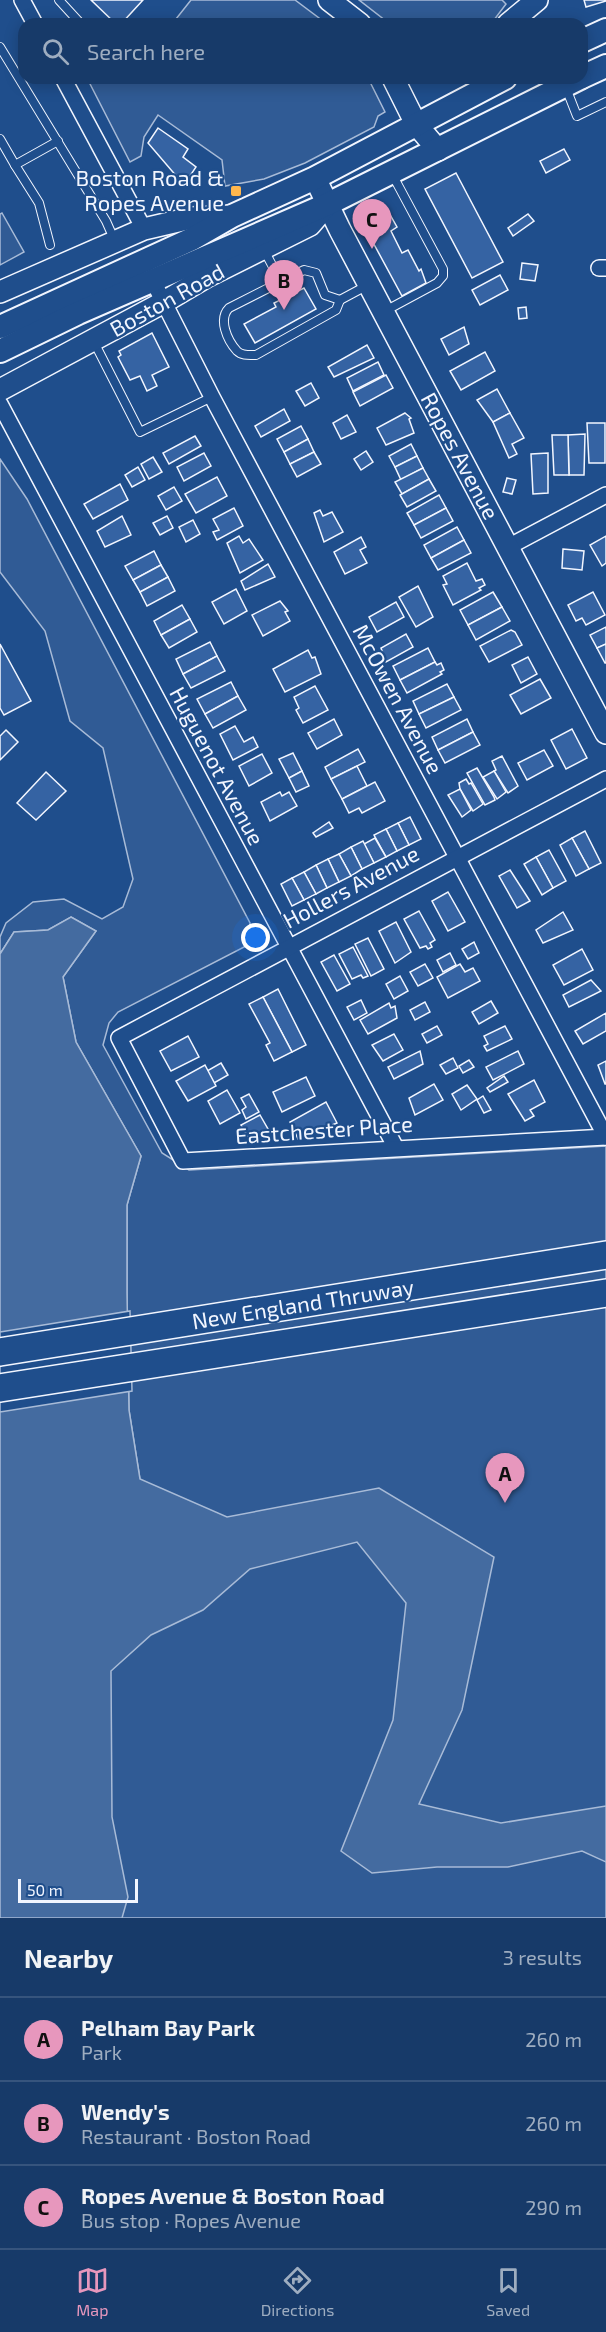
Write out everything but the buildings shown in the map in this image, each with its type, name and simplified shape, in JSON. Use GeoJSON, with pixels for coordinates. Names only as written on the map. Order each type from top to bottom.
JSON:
{"type":"FeatureCollection","features":[{"type":"Feature","properties":{"kind":"highway","name":"New England Thruway"},"geometry":{"type":"LineString","coordinates":[[0,1352],[606,1255]]}},
{"type":"Feature","properties":{"kind":"highway","name":"New England Thruway"},"geometry":{"type":"LineString","coordinates":[[0,1388],[606,1293]]}},
{"type":"Feature","properties":{"kind":"main road"},"geometry":{"type":"LineString","coordinates":[[588,38],[606,30]]}},
{"type":"Feature","properties":{"kind":"main road","name":"Boston Road"},"geometry":{"type":"LineString","coordinates":[[588,74],[606,66]]}},
{"type":"Feature","properties":{"kind":"main road","name":"Boston Road"},"geometry":{"type":"LineString","coordinates":[[0,327],[192,240],[232,216],[315,178],[493,84]]}},
{"type":"Feature","properties":{"kind":"main road","name":"Boston Road"},"geometry":{"type":"LineString","coordinates":[[0,351],[296,216],[328,204],[568,84]]}},
{"type":"Feature","properties":{"kind":"street"},"geometry":{"type":"LineString","coordinates":[[22,0],[32,18]]}},
{"type":"Feature","properties":{"kind":"street"},"geometry":{"type":"LineString","coordinates":[[329,0],[352,18]]}},
{"type":"Feature","properties":{"kind":"street"},"geometry":{"type":"LineString","coordinates":[[515,18],[537,0]]}},
{"type":"Feature","properties":{"kind":"street"},"geometry":{"type":"LineString","coordinates":[[66,84],[144,229]]}},
{"type":"Feature","properties":{"kind":"street"},"geometry":{"type":"LineString","coordinates":[[396,84],[416,124],[438,150]]}},
{"type":"Feature","properties":{"kind":"street","name":"Ropes Avenue"},"geometry":{"type":"LineString","coordinates":[[315,178],[606,734]]}},
{"type":"Feature","properties":{"kind":"street","name":"Boston Road"},"geometry":{"type":"LineString","coordinates":[[0,390],[208,276],[310,225],[328,204]]}},
{"type":"Feature","properties":{"kind":"street","name":"Boston Road"},"geometry":{"type":"LineString","coordinates":[[0,292],[144,229],[191,218],[232,216]]}},
{"type":"Feature","properties":{"kind":"street","name":"McOwen Avenue"},"geometry":{"type":"LineString","coordinates":[[153,281],[212,397],[606,1137]]}},
{"type":"Feature","properties":{"kind":"street","name":"Huguenot Avenue"},"geometry":{"type":"LineString","coordinates":[[0,404],[396,1148]]}},
{"type":"Feature","properties":{"kind":"street"},"geometry":{"type":"LineString","coordinates":[[508,547],[606,495]]}},
{"type":"Feature","properties":{"kind":"street","name":"Hollers Avenue"},"geometry":{"type":"LineString","coordinates":[[119,1038],[287,946],[606,779]]}},
{"type":"Feature","properties":{"kind":"street","name":"Eastchester Place"},"geometry":{"type":"LineString","coordinates":[[119,1038],[183,1161],[606,1137]]}},
{"type":"Feature","properties":{"kind":"lane"},"geometry":{"type":"LineString","coordinates":[[59,0],[76,18]]}},
{"type":"Feature","properties":{"kind":"lane"},"geometry":{"type":"LineString","coordinates":[[0,47],[18,76]]}},
{"type":"Feature","properties":{"kind":"lane"},"geometry":{"type":"LineString","coordinates":[[23,84],[115,241]]}},
{"type":"Feature","properties":{"kind":"lane"},"geometry":{"type":"LineString","coordinates":[[576,84],[577,116],[606,102]]}},
{"type":"Feature","properties":{"kind":"lane"},"geometry":{"type":"LineString","coordinates":[[0,139],[39,203],[50,245]]}},
{"type":"Feature","properties":{"kind":"lane"},"geometry":{"type":"LineString","coordinates":[[15,165],[58,141]]}},
{"type":"Feature","properties":{"kind":"lane"},"geometry":{"type":"LineString","coordinates":[[384,312],[436,283],[444,276],[443,269],[392,173]]}},
{"type":"Feature","properties":{"kind":"lane"},"geometry":{"type":"LineString","coordinates":[[263,248],[281,282]]}},
{"type":"Feature","properties":{"kind":"lane"},"geometry":{"type":"LineString","coordinates":[[340,300],[325,295],[316,273],[304,270],[223,314],[222,321],[237,351],[245,355],[256,355],[336,310],[340,300],[369,284]]}},
{"type":"Feature","properties":{"kind":"lane"},"geometry":{"type":"LineString","coordinates":[[93,340],[140,432],[212,397]]}},
{"type":"Feature","properties":{"kind":"shaded area"},"geometry":{"type":"Polygon","coordinates":[[[191,0],[295,0],[319,18],[177,18],[191,0]]]}},
{"type":"Feature","properties":{"kind":"shaded area"},"geometry":{"type":"Polygon","coordinates":[[[359,0],[502,0],[506,4],[496,18],[382,18],[359,0]]]}},
{"type":"Feature","properties":{"kind":"shaded area"},"geometry":{"type":"Polygon","coordinates":[[[90,84],[371,84],[385,112],[378,116],[374,127],[305,163],[264,179],[225,186],[222,160],[158,115],[144,137],[141,156],[130,162],[90,84]]]}},
{"type":"Feature","properties":{"kind":"shaded area"},"geometry":{"type":"Polygon","coordinates":[[[2,213],[24,252],[0,265],[0,214],[2,213]]]}},
{"type":"Feature","properties":{"kind":"shaded area"},"geometry":{"type":"Polygon","coordinates":[[[0,459],[27,499],[250,923],[248,945],[118,1012],[109,1023],[103,1045],[162,1153],[189,1170],[606,1146],[606,1918],[26,1918],[140,1479],[129,1410],[127,1205],[141,1156],[76,1042],[63,977],[96,931],[71,917],[48,930],[14,932],[0,954],[0,937],[6,923],[33,902],[64,899],[102,919],[123,907],[133,879],[103,748],[70,721],[45,631],[0,572],[0,459]]]}},
{"type":"Feature","properties":{"kind":"shaded area"},"geometry":{"type":"Polygon","coordinates":[[[71,917],[96,931],[63,977],[76,1042],[141,1156],[127,1205],[129,1410],[140,1479],[227,1517],[379,1488],[494,1557],[462,1710],[419,1804],[501,1823],[606,1806],[606,1862],[582,1851],[508,1867],[437,1867],[372,1873],[341,1851],[393,1720],[406,1603],[357,1542],[250,1569],[203,1610],[151,1635],[111,1671],[112,1817],[128,1897],[122,1918],[0,1918],[0,954],[14,932],[48,930],[71,917]]]}},
{"type":"Feature","properties":{"kind":"pier"},"geometry":{"type":"Polygon","coordinates":[[[130,1311],[132,1391],[0,1412],[0,1332],[130,1311]]]}},
{"type":"Feature","properties":{"kind":"place","name":"Boston Road & Ropes Avenue"},"geometry":{"type":"Point","coordinates":[236,191]}},
{"type":"Feature","properties":{"kind":"place","name":"Ropes Avenue & Boston Road"},"geometry":{"type":"Point","coordinates":[372,249]}},
{"type":"Feature","properties":{"kind":"place","name":"Wendy's"},"geometry":{"type":"Point","coordinates":[284,310]}},
{"type":"Feature","properties":{"kind":"place","name":"Pelham Bay Park"},"geometry":{"type":"Point","coordinates":[505,1503]}}]}
